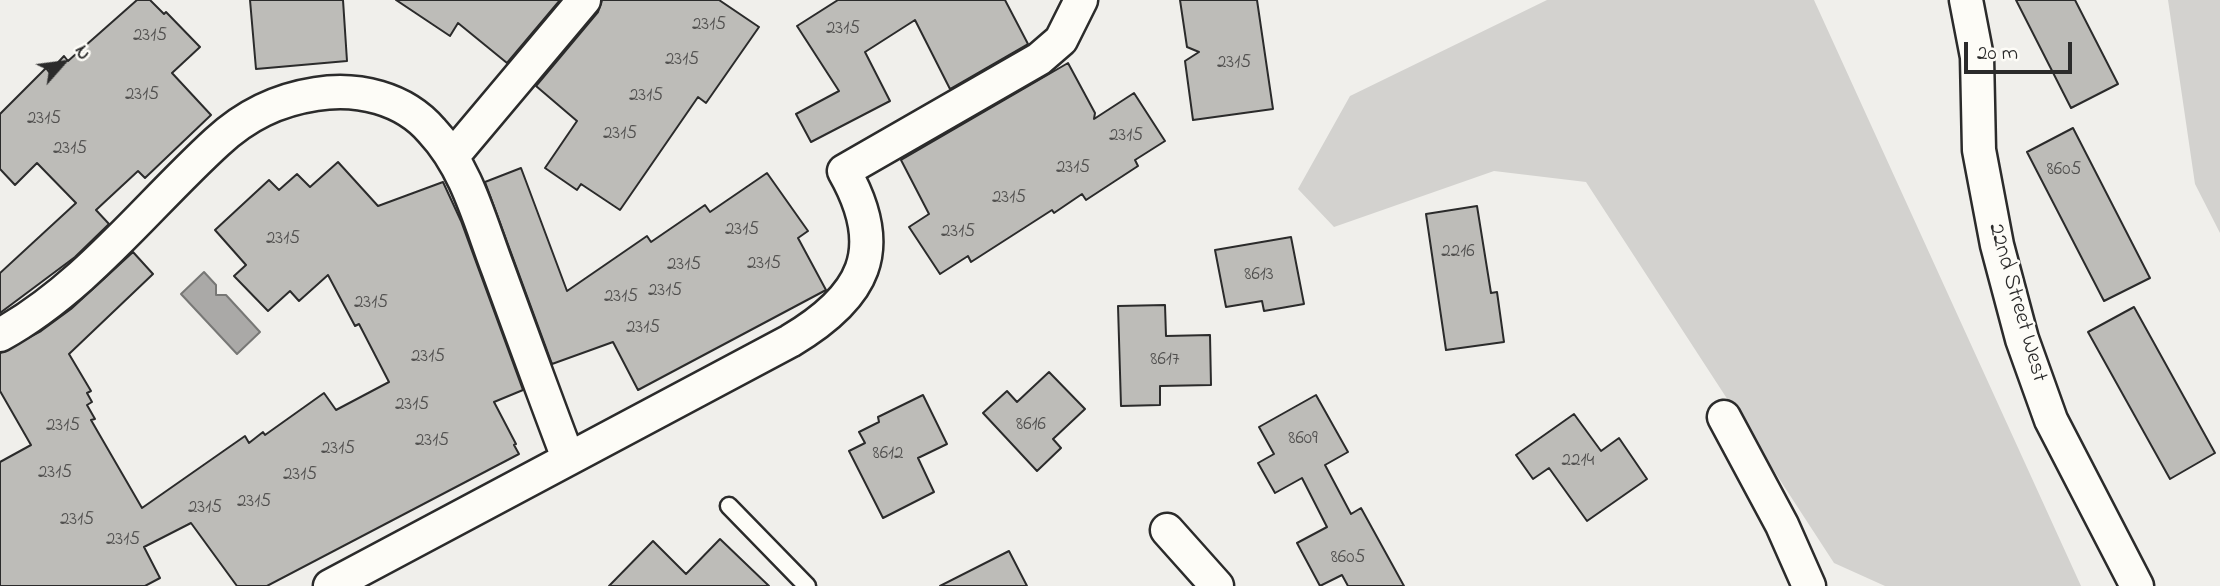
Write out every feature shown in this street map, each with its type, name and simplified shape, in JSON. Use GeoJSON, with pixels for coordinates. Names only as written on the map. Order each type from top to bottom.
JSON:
{"type":"FeatureCollection","features":[{"type":"Feature","properties":{"kind":"street"},"geometry":{"type":"LineString","coordinates":[[452,157],[584,0]]}},
{"type":"Feature","properties":{"kind":"street"},"geometry":{"type":"LineString","coordinates":[[330,586],[790,341],[832,313],[852,290],[863,266],[867,245],[866,217],[844,171],[1039,59],[1061,40],[1081,0]]}},
{"type":"Feature","properties":{"kind":"street","name":"22nd Street West"},"geometry":{"type":"LineString","coordinates":[[1966,0],[1977,57],[1979,150],[1997,245],[2022,339],[2051,420],[2137,586]]}},
{"type":"Feature","properties":{"kind":"street"},"geometry":{"type":"LineString","coordinates":[[0,335],[51,302],[218,141],[257,111],[279,102],[332,92],[358,92],[383,99],[409,111],[432,129],[452,157],[479,219],[568,458]]}},
{"type":"Feature","properties":{"kind":"street"},"geometry":{"type":"LineString","coordinates":[[1724,417],[1782,525],[1809,586]]}},
{"type":"Feature","properties":{"kind":"street"},"geometry":{"type":"LineString","coordinates":[[1167,530],[1217,586]]}},
{"type":"Feature","properties":{"kind":"lane"},"geometry":{"type":"LineString","coordinates":[[729,506],[807,586]]}},
{"type":"Feature","properties":{"kind":"shaded area"},"geometry":{"type":"Polygon","coordinates":[[[1547,0],[1814,0],[2081,586],[1885,586],[1834,563],[1586,182],[1494,171],[1334,227],[1298,189],[1350,96],[1547,0]]]}},
{"type":"Feature","properties":{"kind":"shaded area"},"geometry":{"type":"Polygon","coordinates":[[[2168,0],[2220,0],[2220,233],[2195,184],[2168,0]]]}},
{"type":"Feature","properties":{"kind":"shaded area"},"geometry":{"type":"Polygon","coordinates":[[[204,272],[216,285],[216,295],[226,295],[260,332],[237,354],[181,294],[204,272]]]}},
{"type":"Feature","properties":{"kind":"building"},"geometry":{"type":"Polygon","coordinates":[[[137,0],[150,0],[164,14],[166,12],[200,47],[172,73],[211,115],[145,178],[138,171],[96,210],[109,224],[75,257],[0,313],[0,273],[76,203],[37,163],[15,185],[0,169],[0,114],[46,68],[49,72],[64,56],[68,61],[137,0]]]}},
{"type":"Feature","properties":{"kind":"building"},"geometry":{"type":"Polygon","coordinates":[[[250,0],[343,0],[347,61],[256,69],[250,0]]]}},
{"type":"Feature","properties":{"kind":"building"},"geometry":{"type":"Polygon","coordinates":[[[396,0],[560,0],[507,63],[458,23],[450,36],[396,0]]]}},
{"type":"Feature","properties":{"kind":"building"},"geometry":{"type":"Polygon","coordinates":[[[602,0],[719,0],[759,27],[706,103],[698,97],[620,210],[581,184],[577,190],[545,168],[577,121],[536,86],[598,12],[602,0]]]}},
{"type":"Feature","properties":{"kind":"building"},"geometry":{"type":"Polygon","coordinates":[[[838,0],[1005,0],[1028,44],[950,89],[915,20],[865,52],[890,101],[811,142],[796,114],[839,91],[797,26],[838,0]]]}},
{"type":"Feature","properties":{"kind":"building"},"geometry":{"type":"Polygon","coordinates":[[[1180,0],[1257,0],[1273,109],[1193,120],[1185,61],[1199,52],[1187,47],[1180,0]]]}},
{"type":"Feature","properties":{"kind":"building"},"geometry":{"type":"Polygon","coordinates":[[[2016,0],[2075,0],[2118,84],[2071,108],[2016,0]]]}},
{"type":"Feature","properties":{"kind":"building"},"geometry":{"type":"Polygon","coordinates":[[[1068,63],[1095,113],[1094,119],[1134,93],[1165,141],[1135,160],[1138,166],[1086,200],[1082,194],[971,262],[968,256],[940,274],[909,227],[929,214],[901,160],[1068,63]]]}},
{"type":"Feature","properties":{"kind":"building"},"geometry":{"type":"Polygon","coordinates":[[[2073,128],[2150,278],[2104,301],[2027,152],[2073,128]]]}},
{"type":"Feature","properties":{"kind":"building"},"geometry":{"type":"Polygon","coordinates":[[[338,162],[378,206],[443,182],[461,221],[523,390],[494,402],[519,454],[267,586],[237,586],[191,523],[144,547],[160,578],[145,586],[0,586],[0,462],[31,445],[0,391],[0,353],[41,331],[71,309],[133,252],[153,274],[69,354],[91,391],[87,393],[92,402],[87,405],[95,419],[91,420],[142,508],[245,436],[249,443],[263,432],[265,435],[324,393],[336,410],[389,382],[359,324],[355,326],[328,275],[299,301],[290,291],[268,311],[234,276],[246,265],[215,230],[269,180],[279,190],[297,174],[310,187],[338,162]]]}},
{"type":"Feature","properties":{"kind":"building"},"geometry":{"type":"Polygon","coordinates":[[[521,168],[567,291],[647,236],[651,242],[705,205],[710,212],[767,173],[808,231],[798,238],[826,290],[638,390],[613,342],[552,364],[485,182],[521,168]]]}},
{"type":"Feature","properties":{"kind":"building"},"geometry":{"type":"Polygon","coordinates":[[[1477,206],[1491,293],[1497,292],[1504,342],[1446,350],[1426,214],[1477,206]]]}},
{"type":"Feature","properties":{"kind":"building"},"geometry":{"type":"Polygon","coordinates":[[[1291,237],[1304,304],[1264,311],[1262,301],[1226,307],[1215,250],[1291,237]]]}},
{"type":"Feature","properties":{"kind":"building"},"geometry":{"type":"Polygon","coordinates":[[[1165,305],[1166,336],[1210,335],[1211,385],[1160,386],[1160,405],[1121,406],[1118,306],[1165,305]]]}},
{"type":"Feature","properties":{"kind":"building"},"geometry":{"type":"Polygon","coordinates":[[[2134,307],[2215,453],[2170,479],[2088,332],[2134,307]]]}},
{"type":"Feature","properties":{"kind":"building"},"geometry":{"type":"Polygon","coordinates":[[[1049,372],[1085,409],[1053,439],[1061,448],[1037,471],[983,413],[1007,391],[1017,402],[1049,372]]]}},
{"type":"Feature","properties":{"kind":"building"},"geometry":{"type":"Polygon","coordinates":[[[923,395],[947,444],[918,458],[934,492],[883,518],[849,451],[865,443],[859,432],[879,422],[878,417],[923,395]]]}},
{"type":"Feature","properties":{"kind":"building"},"geometry":{"type":"Polygon","coordinates":[[[1316,395],[1348,452],[1325,465],[1351,514],[1361,508],[1404,586],[1348,586],[1342,575],[1320,586],[1297,543],[1327,527],[1302,478],[1275,493],[1258,463],[1274,454],[1259,427],[1316,395]]]}},
{"type":"Feature","properties":{"kind":"building"},"geometry":{"type":"Polygon","coordinates":[[[1574,414],[1601,451],[1619,438],[1647,479],[1587,521],[1549,468],[1533,479],[1516,455],[1574,414]]]}},
{"type":"Feature","properties":{"kind":"building"},"geometry":{"type":"Polygon","coordinates":[[[720,539],[769,586],[609,586],[653,541],[686,574],[720,539]]]}},
{"type":"Feature","properties":{"kind":"building"},"geometry":{"type":"Polygon","coordinates":[[[1009,551],[1027,586],[940,586],[1009,551]]]}}]}
